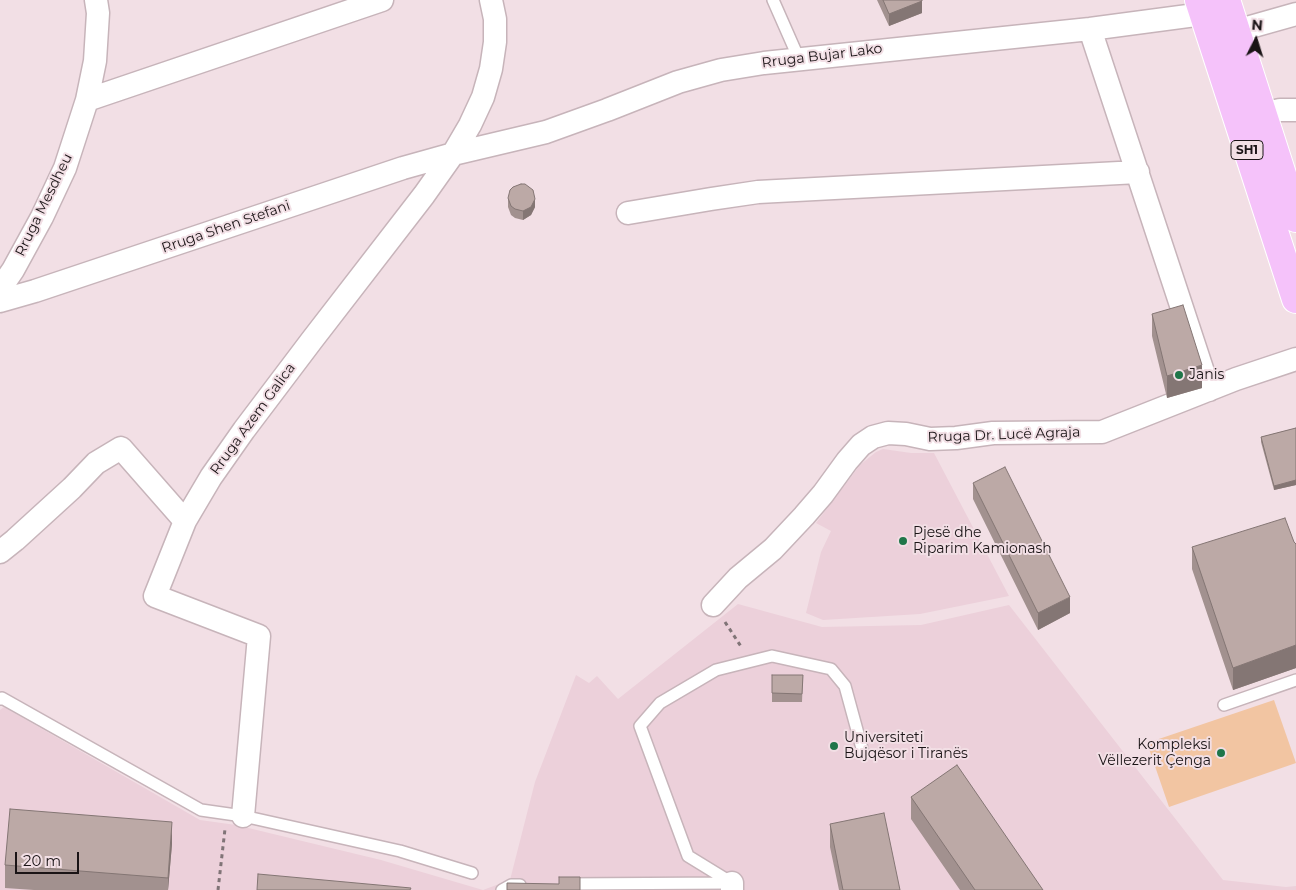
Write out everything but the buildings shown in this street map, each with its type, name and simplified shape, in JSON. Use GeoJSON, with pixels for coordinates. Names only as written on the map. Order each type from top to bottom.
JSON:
{"type":"FeatureCollection","features":[{"type":"Feature","properties":{"kind":"main road","name":"SH1"},"geometry":{"type":"LineString","coordinates":[[1226,0],[1296,218]]}},
{"type":"Feature","properties":{"kind":"main road","name":"SH1"},"geometry":{"type":"LineString","coordinates":[[1201,7],[1296,299]]}},
{"type":"Feature","properties":{"kind":"street","name":"Rruga Mesdheu"},"geometry":{"type":"LineString","coordinates":[[0,289],[42,217],[65,168],[87,100],[95,61],[98,13],[96,0]]}},
{"type":"Feature","properties":{"kind":"street"},"geometry":{"type":"LineString","coordinates":[[87,100],[382,0]]}},
{"type":"Feature","properties":{"kind":"street","name":"Rruga Azem Galica"},"geometry":{"type":"LineString","coordinates":[[235,815],[259,636],[155,596],[185,521],[211,477],[244,430],[424,195],[453,154],[470,125],[483,98],[491,69],[495,42],[495,20],[491,0]]}},
{"type":"Feature","properties":{"kind":"street","name":"Rruga Bujar Lako"},"geometry":{"type":"LineString","coordinates":[[453,154],[546,132],[678,82],[721,70],[799,59],[1090,29],[1201,7]]}},
{"type":"Feature","properties":{"kind":"street"},"geometry":{"type":"LineString","coordinates":[[1236,31],[1296,14]]}},
{"type":"Feature","properties":{"kind":"street"},"geometry":{"type":"LineString","coordinates":[[1090,29],[1209,390]]}},
{"type":"Feature","properties":{"kind":"street"},"geometry":{"type":"LineString","coordinates":[[1263,114],[1280,110],[1296,110]]}},
{"type":"Feature","properties":{"kind":"street","name":"Rruga Shen Stefani"},"geometry":{"type":"LineString","coordinates":[[0,302],[403,168],[453,154]]}},
{"type":"Feature","properties":{"kind":"street"},"geometry":{"type":"LineString","coordinates":[[628,213],[758,192],[1138,172]]}},
{"type":"Feature","properties":{"kind":"street","name":"Rruga Dr. Lucë Agraja"},"geometry":{"type":"LineString","coordinates":[[718,612],[738,578],[773,549],[823,494],[847,460],[861,445],[873,437],[888,433],[906,434],[930,439],[993,433],[1102,432],[1209,390],[1296,359]]}},
{"type":"Feature","properties":{"kind":"street"},"geometry":{"type":"LineString","coordinates":[[0,552],[65,494],[96,463],[121,448],[185,521]]}},
{"type":"Feature","properties":{"kind":"lane"},"geometry":{"type":"LineString","coordinates":[[773,0],[799,59]]}},
{"type":"Feature","properties":{"kind":"lane"},"geometry":{"type":"LineString","coordinates":[[732,886],[688,856],[640,726],[660,703],[716,670],[772,656],[831,670],[845,686],[863,752]]}},
{"type":"Feature","properties":{"kind":"lane"},"geometry":{"type":"LineString","coordinates":[[1224,705],[1296,680]]}},
{"type":"Feature","properties":{"kind":"lane"},"geometry":{"type":"LineString","coordinates":[[0,699],[2,698],[201,810],[235,815],[400,851],[472,874]]}},
{"type":"Feature","properties":{"kind":"lane"},"geometry":{"type":"LineString","coordinates":[[559,884],[732,886]]}},
{"type":"Feature","properties":{"kind":"lane"},"geometry":{"type":"LineString","coordinates":[[502,890],[511,885],[530,885]]}},
{"type":"Feature","properties":{"kind":"path"},"geometry":{"type":"LineString","coordinates":[[718,612],[750,662]]}},
{"type":"Feature","properties":{"kind":"path"},"geometry":{"type":"LineString","coordinates":[[218,890],[222,850],[235,815]]}},
{"type":"Feature","properties":{"kind":"shaded area","name":"Pjesë dhe Riparim Kamionash"},"geometry":{"type":"Polygon","coordinates":[[[883,449],[911,453],[934,453],[1009,596],[920,614],[823,620],[806,613],[821,552],[831,531],[816,523],[860,465],[876,452],[883,449]]]}},
{"type":"Feature","properties":{"kind":"shaded area","name":"Universiteti Bujqësor i Tiranës"},"geometry":{"type":"Polygon","coordinates":[[[738,604],[822,627],[921,625],[1009,605],[1223,880],[1286,887],[1296,886],[1296,890],[483,890],[510,880],[535,782],[576,675],[589,683],[597,676],[618,699],[738,604]]]}},
{"type":"Feature","properties":{"kind":"shaded area","name":"Kompleksi Vëllezerit Çenga"},"geometry":{"type":"Polygon","coordinates":[[[1274,700],[1296,763],[1169,807],[1147,743],[1274,700]]]}},
{"type":"Feature","properties":{"kind":"shaded area"},"geometry":{"type":"Polygon","coordinates":[[[4,707],[200,820],[236,825],[381,860],[483,890],[0,890],[0,710],[4,707]]]}},
{"type":"Feature","properties":{"kind":"place","name":"Janis"},"geometry":{"type":"Point","coordinates":[1179,375]}},
{"type":"Feature","properties":{"kind":"place","name":"Pjesë dhe Riparim Kamionash"},"geometry":{"type":"Point","coordinates":[903,541]}},
{"type":"Feature","properties":{"kind":"place","name":"Universiteti Bujqësor i Tiranës"},"geometry":{"type":"Point","coordinates":[834,746]}},
{"type":"Feature","properties":{"kind":"place","name":"Kompleksi Vëllezerit Çenga"},"geometry":{"type":"Point","coordinates":[1221,753]}}]}
